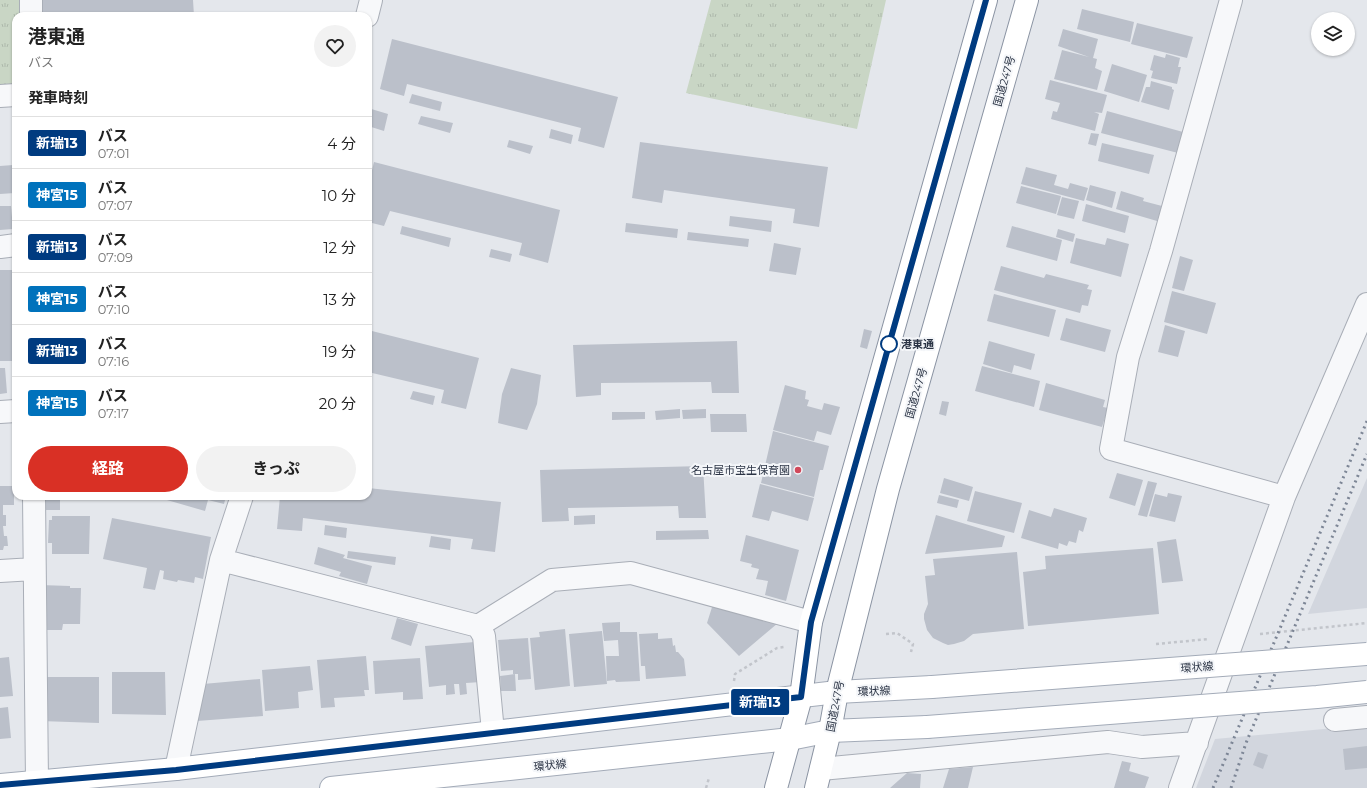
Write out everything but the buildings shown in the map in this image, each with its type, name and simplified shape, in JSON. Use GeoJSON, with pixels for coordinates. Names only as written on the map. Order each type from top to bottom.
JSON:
{"type":"FeatureCollection","features":[{"type":"Feature","properties":{"kind":"main road"},"geometry":{"type":"LineString","coordinates":[[776,788],[801,697],[811,622],[986,0]]}},
{"type":"Feature","properties":{"kind":"main road","name":"国道247号"},"geometry":{"type":"LineString","coordinates":[[818,778],[830,731],[837,692],[888,489],[1027,0]]}},
{"type":"Feature","properties":{"kind":"main road","name":"環状線"},"geometry":{"type":"LineString","coordinates":[[0,785],[176,770],[837,692],[932,687],[1367,654]]}},
{"type":"Feature","properties":{"kind":"main road","name":"環状線"},"geometry":{"type":"LineString","coordinates":[[331,788],[790,739],[830,731],[927,726],[1367,692]]}},
{"type":"Feature","properties":{"kind":"street"},"geometry":{"type":"LineString","coordinates":[[31,0],[32,12]]}},
{"type":"Feature","properties":{"kind":"street"},"geometry":{"type":"LineString","coordinates":[[368,12],[371,0]]}},
{"type":"Feature","properties":{"kind":"street"},"geometry":{"type":"LineString","coordinates":[[1230,0],[1161,251],[1128,357],[1111,449],[1284,497]]}},
{"type":"Feature","properties":{"kind":"street"},"geometry":{"type":"LineString","coordinates":[[0,96],[12,95]]}},
{"type":"Feature","properties":{"kind":"street"},"geometry":{"type":"LineString","coordinates":[[0,247],[12,246]]}},
{"type":"Feature","properties":{"kind":"street"},"geometry":{"type":"LineString","coordinates":[[1180,788],[1284,497],[1367,304]]}},
{"type":"Feature","properties":{"kind":"street"},"geometry":{"type":"LineString","coordinates":[[0,412],[12,411]]}},
{"type":"Feature","properties":{"kind":"street"},"geometry":{"type":"LineString","coordinates":[[34,500],[37,782]]}},
{"type":"Feature","properties":{"kind":"street"},"geometry":{"type":"LineString","coordinates":[[176,770],[221,560],[241,500]]}},
{"type":"Feature","properties":{"kind":"street"},"geometry":{"type":"LineString","coordinates":[[221,560],[478,626],[484,636],[493,732]]}},
{"type":"Feature","properties":{"kind":"street"},"geometry":{"type":"LineString","coordinates":[[0,571],[34,569]]}},
{"type":"Feature","properties":{"kind":"street"},"geometry":{"type":"LineString","coordinates":[[478,626],[552,580],[631,573],[811,622]]}},
{"type":"Feature","properties":{"kind":"street"},"geometry":{"type":"LineString","coordinates":[[1335,720],[1367,717]]}},
{"type":"Feature","properties":{"kind":"street"},"geometry":{"type":"LineString","coordinates":[[818,778],[1108,742],[1142,747],[1196,743]]}},
{"type":"Feature","properties":{"kind":"path"},"geometry":{"type":"LineString","coordinates":[[1254,634],[1367,623]]}},
{"type":"Feature","properties":{"kind":"path"},"geometry":{"type":"LineString","coordinates":[[886,634],[897,633],[913,644],[911,652]]}},
{"type":"Feature","properties":{"kind":"path"},"geometry":{"type":"LineString","coordinates":[[1156,644],[1216,638]]}},
{"type":"Feature","properties":{"kind":"path"},"geometry":{"type":"LineString","coordinates":[[732,686],[736,674],[777,648],[788,646]]}},
{"type":"Feature","properties":{"kind":"path"},"geometry":{"type":"LineString","coordinates":[[706,788],[709,778]]}},
{"type":"Feature","properties":{"kind":"shaded area"},"geometry":{"type":"Polygon","coordinates":[[[1367,478],[1367,608],[1308,614],[1367,478]]]}},
{"type":"Feature","properties":{"kind":"shaded area"},"geometry":{"type":"Polygon","coordinates":[[[1367,725],[1367,788],[1196,788],[1215,739],[1367,725]]]}},
{"type":"Feature","properties":{"kind":"green space"},"geometry":{"type":"Polygon","coordinates":[[[0,0],[21,0],[22,12],[12,12],[12,88],[0,88],[0,0]]]}},
{"type":"Feature","properties":{"kind":"green space"},"geometry":{"type":"Polygon","coordinates":[[[711,0],[886,0],[857,129],[686,93],[711,0]]]}},
{"type":"Feature","properties":{"kind":"railway"},"geometry":{"type":"LineString","coordinates":[[1213,788],[1367,421]]}},
{"type":"Feature","properties":{"kind":"railway"},"geometry":{"type":"LineString","coordinates":[[1231,788],[1246,743],[1367,454]]}},
{"type":"Feature","properties":{"kind":"bus line","name":"新瑞13"},"geometry":{"type":"LineString","coordinates":[[0,785],[176,770],[801,697],[811,622],[986,0]]}},
{"type":"Feature","properties":{"kind":"place","name":"港東通"},"geometry":{"type":"Point","coordinates":[889,344]}},
{"type":"Feature","properties":{"kind":"place","name":"名古屋市宝生保育園"},"geometry":{"type":"Point","coordinates":[798,470]}}]}
